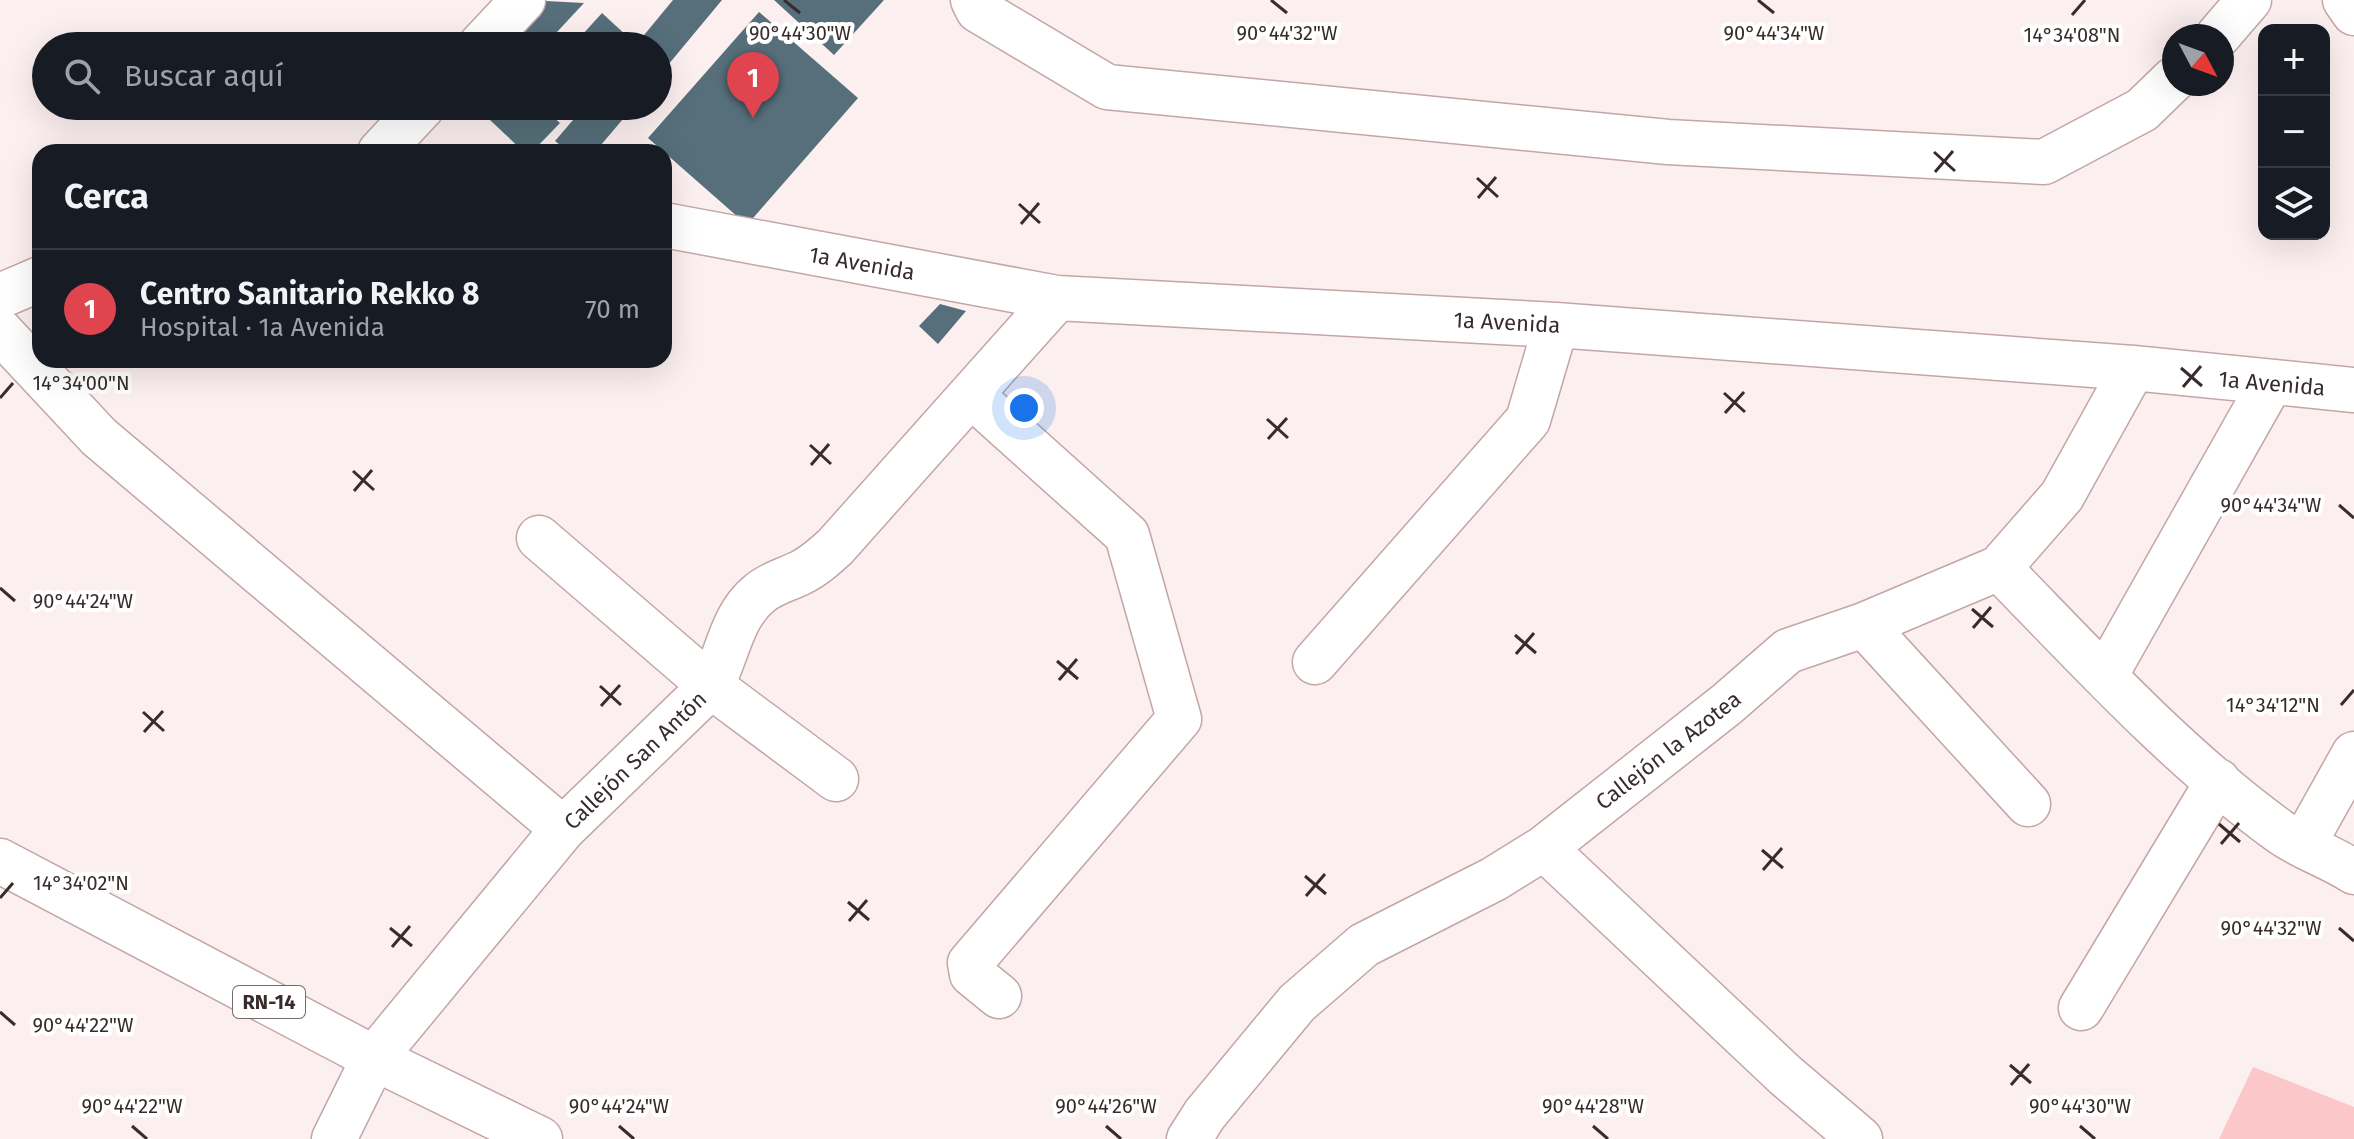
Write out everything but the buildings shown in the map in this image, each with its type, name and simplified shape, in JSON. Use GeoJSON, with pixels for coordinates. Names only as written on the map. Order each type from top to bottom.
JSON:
{"type":"FeatureCollection","features":[{"type":"Feature","properties":{"kind":"street"},"geometry":{"type":"LineString","coordinates":[[493,32],[523,0]]}},
{"type":"Feature","properties":{"kind":"street"},"geometry":{"type":"LineString","coordinates":[[973,0],[978,10],[1107,87],[1668,142],[2044,162],[2142,110],[2162,91]]}},
{"type":"Feature","properties":{"kind":"street"},"geometry":{"type":"LineString","coordinates":[[2228,24],[2249,0]]}},
{"type":"Feature","properties":{"kind":"street"},"geometry":{"type":"LineString","coordinates":[[2345,0],[2354,13]]}},
{"type":"Feature","properties":{"kind":"street"},"geometry":{"type":"LineString","coordinates":[[387,144],[410,120]]}},
{"type":"Feature","properties":{"kind":"street","name":"1a Avenida"},"geometry":{"type":"LineString","coordinates":[[672,226],[1057,298],[1556,325],[2133,368],[2354,390]]}},
{"type":"Feature","properties":{"kind":"street"},"geometry":{"type":"LineString","coordinates":[[0,296],[32,282]]}},
{"type":"Feature","properties":{"kind":"street","name":"Callejón San Antón"},"geometry":{"type":"LineString","coordinates":[[334,1139],[374,1058],[563,829],[711,686],[723,662],[734,625],[745,608],[760,593],[799,574],[827,554],[1057,298]]}},
{"type":"Feature","properties":{"kind":"street"},"geometry":{"type":"LineString","coordinates":[[1315,662],[1528,420],[1556,325]]}},
{"type":"Feature","properties":{"kind":"street"},"geometry":{"type":"LineString","coordinates":[[0,331],[32,365]]}},
{"type":"Feature","properties":{"kind":"street"},"geometry":{"type":"LineString","coordinates":[[35,368],[99,437],[563,829]]}},
{"type":"Feature","properties":{"kind":"street","name":"Callejón la Azotea"},"geometry":{"type":"LineString","coordinates":[[1189,1139],[1205,1114],[1297,1003],[1364,945],[1494,879],[1544,848],[1727,704],[1788,651],[1864,625],[1999,568],[2062,496],[2133,368]]}},
{"type":"Feature","properties":{"kind":"street"},"geometry":{"type":"LineString","coordinates":[[2105,676],[2270,384]]}},
{"type":"Feature","properties":{"kind":"street"},"geometry":{"type":"LineString","coordinates":[[971,395],[1127,535],[1179,719],[970,963],[972,974],[999,996]]}},
{"type":"Feature","properties":{"kind":"street"},"geometry":{"type":"LineString","coordinates":[[539,538],[711,686],[836,779]]}},
{"type":"Feature","properties":{"kind":"street"},"geometry":{"type":"LineString","coordinates":[[1999,568],[2105,676],[2218,781],[2281,833],[2354,872]]}},
{"type":"Feature","properties":{"kind":"street"},"geometry":{"type":"LineString","coordinates":[[1864,625],[2028,804]]}},
{"type":"Feature","properties":{"kind":"street"},"geometry":{"type":"LineString","coordinates":[[2303,845],[2354,754]]}},
{"type":"Feature","properties":{"kind":"street"},"geometry":{"type":"LineString","coordinates":[[2081,1008],[2218,781]]}},
{"type":"Feature","properties":{"kind":"street"},"geometry":{"type":"LineString","coordinates":[[1544,848],[1785,1075],[1860,1139]]}},
{"type":"Feature","properties":{"kind":"street","name":"RN-14"},"geometry":{"type":"LineString","coordinates":[[0,861],[374,1058],[540,1139]]}},
{"type":"Feature","properties":{"kind":"shaded area"},"geometry":{"type":"Polygon","coordinates":[[[2253,1067],[2354,1107],[2354,1139],[2219,1139],[2253,1067]]]}},
{"type":"Feature","properties":{"kind":"place","name":"Centro Sanitario Rekko 8"},"geometry":{"type":"Point","coordinates":[753,118]}}]}
